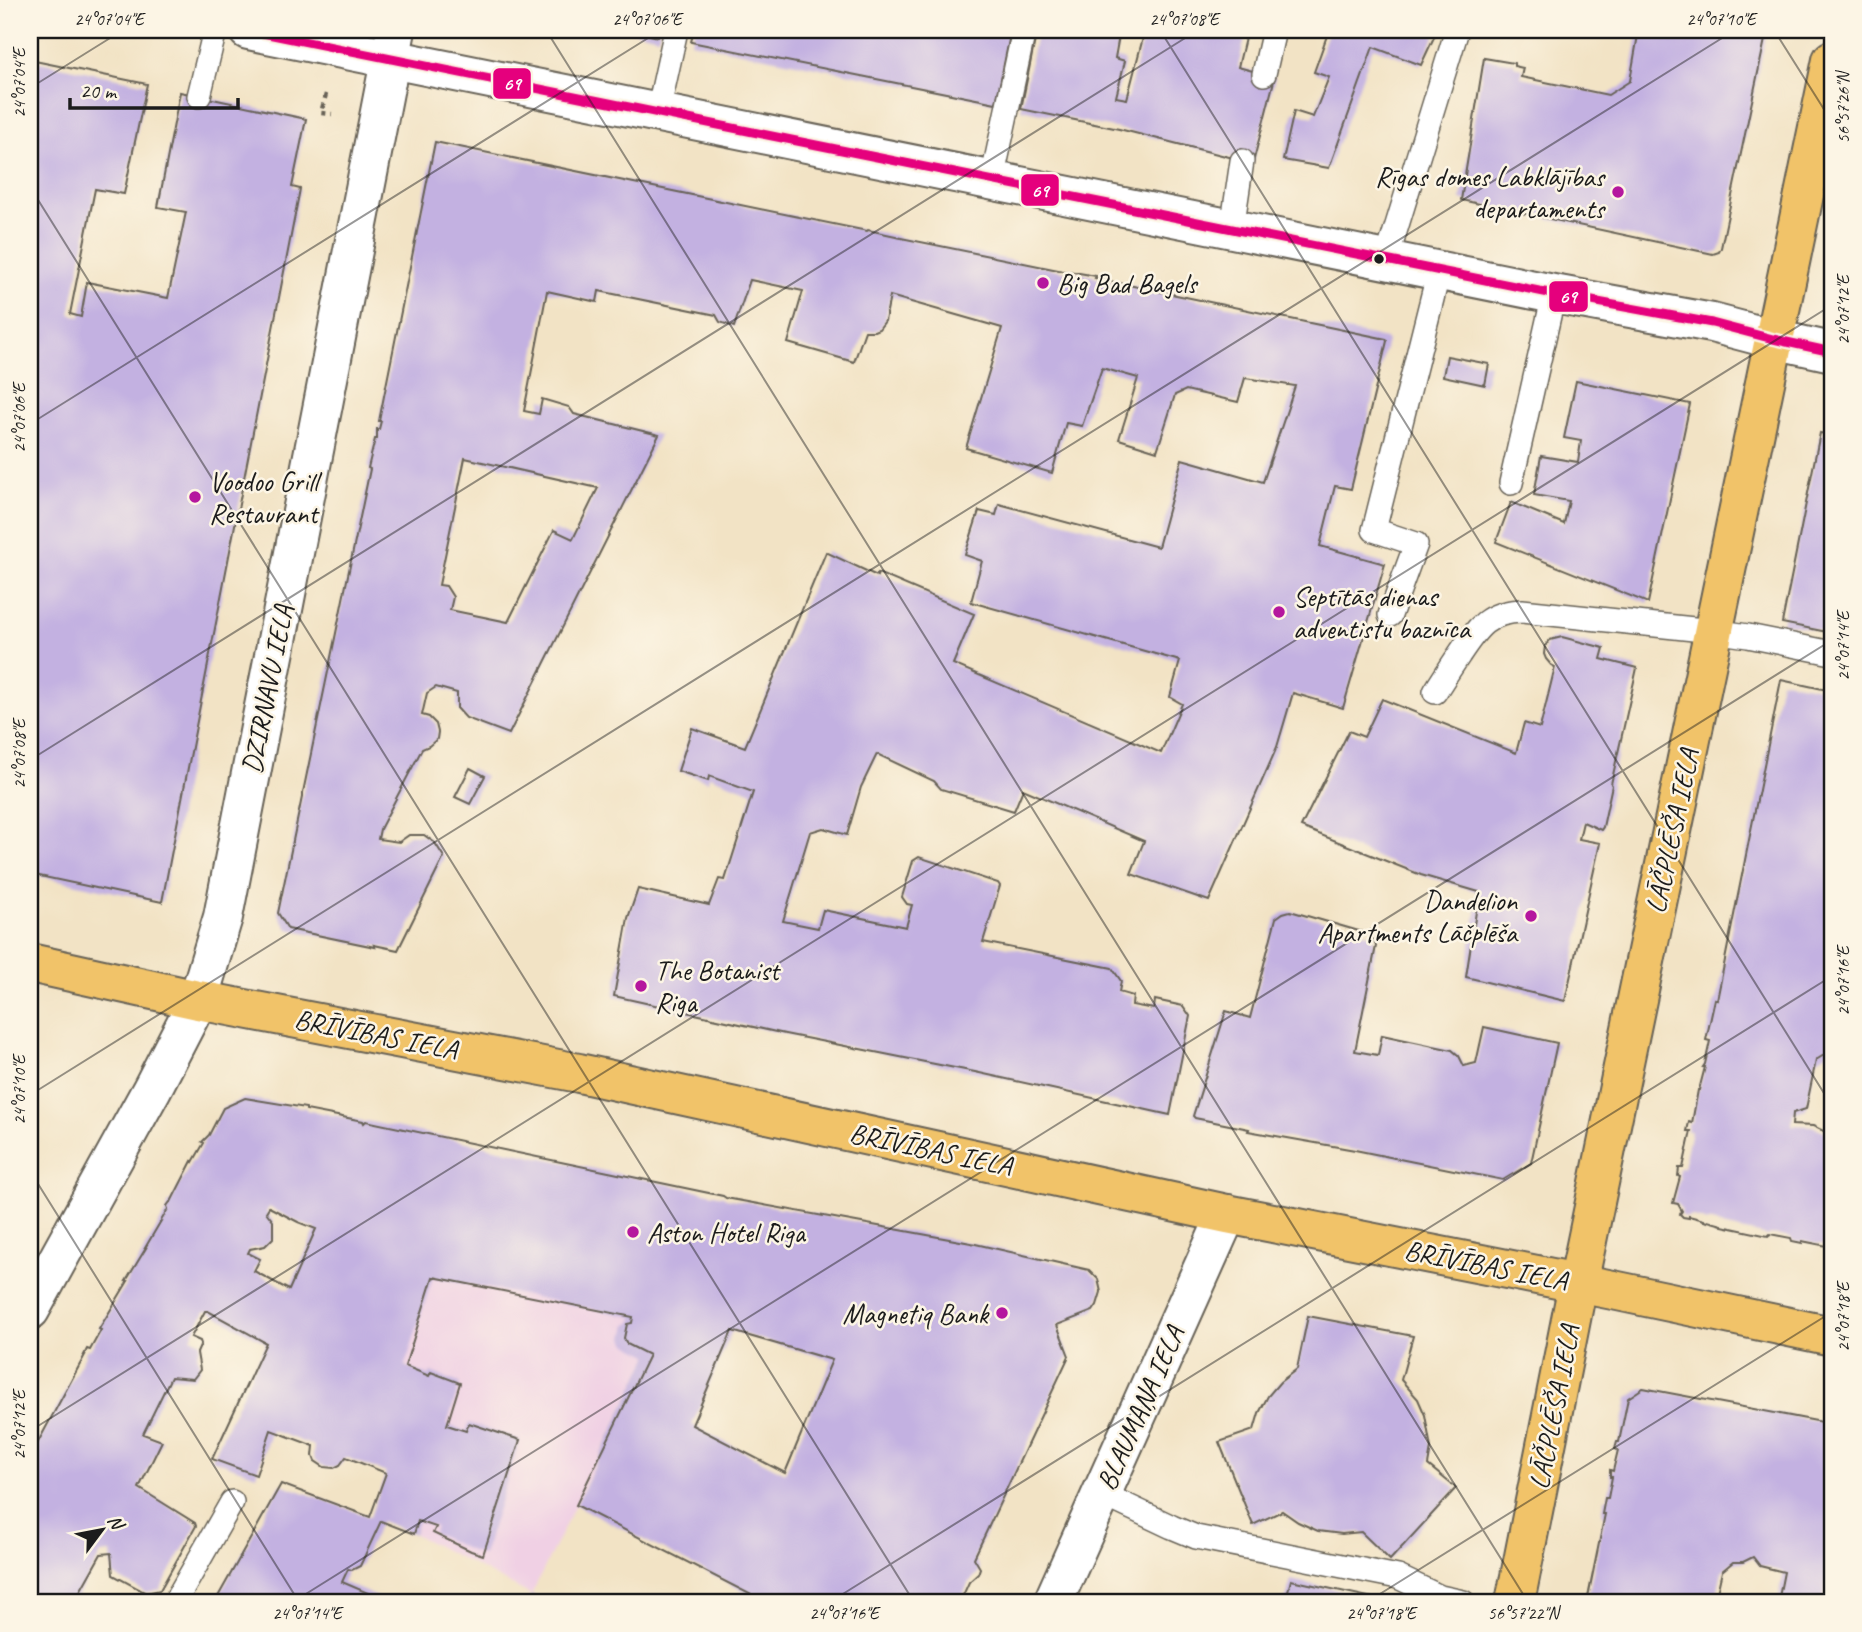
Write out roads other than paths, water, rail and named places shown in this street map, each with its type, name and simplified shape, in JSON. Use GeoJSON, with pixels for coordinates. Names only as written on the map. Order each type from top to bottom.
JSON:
{"type":"FeatureCollection","features":[{"type":"Feature","properties":{"kind":"main road","name":"LĀČPLĒŠA IELA"},"geometry":{"type":"LineString","coordinates":[[1515,1602],[1578,1284],[1832,60]]}},
{"type":"Feature","properties":{"kind":"main road","name":"BRĪVĪBAS IELA"},"geometry":{"type":"LineString","coordinates":[[30,963],[198,1000],[579,1073],[1227,1214],[1832,1336]]}},
{"type":"Feature","properties":{"kind":"street"},"geometry":{"type":"LineString","coordinates":[[248,30],[393,45],[658,112],[1554,295],[1712,323],[1832,352]]}},
{"type":"Feature","properties":{"kind":"street","name":"DZIRNAVU IELA"},"geometry":{"type":"LineString","coordinates":[[30,1310],[198,1000],[223,917],[393,45]]}},
{"type":"Feature","properties":{"kind":"street","name":"BLAUMAŅA IELA"},"geometry":{"type":"LineString","coordinates":[[1053,1602],[1227,1214]]}},
{"type":"Feature","properties":{"kind":"lane"},"geometry":{"type":"LineString","coordinates":[[199,96],[215,30]]}},
{"type":"Feature","properties":{"kind":"lane"},"geometry":{"type":"LineString","coordinates":[[658,112],[676,30]]}},
{"type":"Feature","properties":{"kind":"lane"},"geometry":{"type":"LineString","coordinates":[[992,180],[1024,30]]}},
{"type":"Feature","properties":{"kind":"lane"},"geometry":{"type":"LineString","coordinates":[[1264,74],[1274,30]]}},
{"type":"Feature","properties":{"kind":"lane"},"geometry":{"type":"LineString","coordinates":[[1386,261],[1457,30]]}},
{"type":"Feature","properties":{"kind":"lane"},"geometry":{"type":"LineString","coordinates":[[1232,229],[1242,161]]}},
{"type":"Feature","properties":{"kind":"lane"},"geometry":{"type":"LineString","coordinates":[[1390,615],[1416,544],[1374,530],[1439,271]]}},
{"type":"Feature","properties":{"kind":"lane"},"geometry":{"type":"LineString","coordinates":[[1511,482],[1554,295]]}},
{"type":"Feature","properties":{"kind":"lane"},"geometry":{"type":"LineString","coordinates":[[1434,692],[1475,631],[1485,621],[1508,611],[1713,631],[1832,653]]}},
{"type":"Feature","properties":{"kind":"lane"},"geometry":{"type":"LineString","coordinates":[[1102,1494],[1196,1536],[1398,1577],[1440,1597],[1463,1602]]}},
{"type":"Feature","properties":{"kind":"lane"},"geometry":{"type":"LineString","coordinates":[[175,1602],[232,1502]]}},
{"type":"Feature","properties":{"kind":"place","name":"Rīgas domes Labklājības departaments"},"geometry":{"type":"Point","coordinates":[1618,192]}},
{"type":"Feature","properties":{"kind":"place","name":"Big Bad Bagels"},"geometry":{"type":"Point","coordinates":[1043,283]}},
{"type":"Feature","properties":{"kind":"place","name":"Voodoo Grill Restaurant"},"geometry":{"type":"Point","coordinates":[195,497]}},
{"type":"Feature","properties":{"kind":"place","name":"Septītās dienas adventistu baznīca"},"geometry":{"type":"Point","coordinates":[1279,612]}},
{"type":"Feature","properties":{"kind":"place","name":"Dandelion Apartments Lāčplēša"},"geometry":{"type":"Point","coordinates":[1531,916]}},
{"type":"Feature","properties":{"kind":"place","name":"The Botanist Riga"},"geometry":{"type":"Point","coordinates":[641,986]}},
{"type":"Feature","properties":{"kind":"place","name":"Aston Hotel Riga"},"geometry":{"type":"Point","coordinates":[633,1232]}},
{"type":"Feature","properties":{"kind":"place","name":"Magnetiq Bank"},"geometry":{"type":"Point","coordinates":[1002,1313]}}]}
